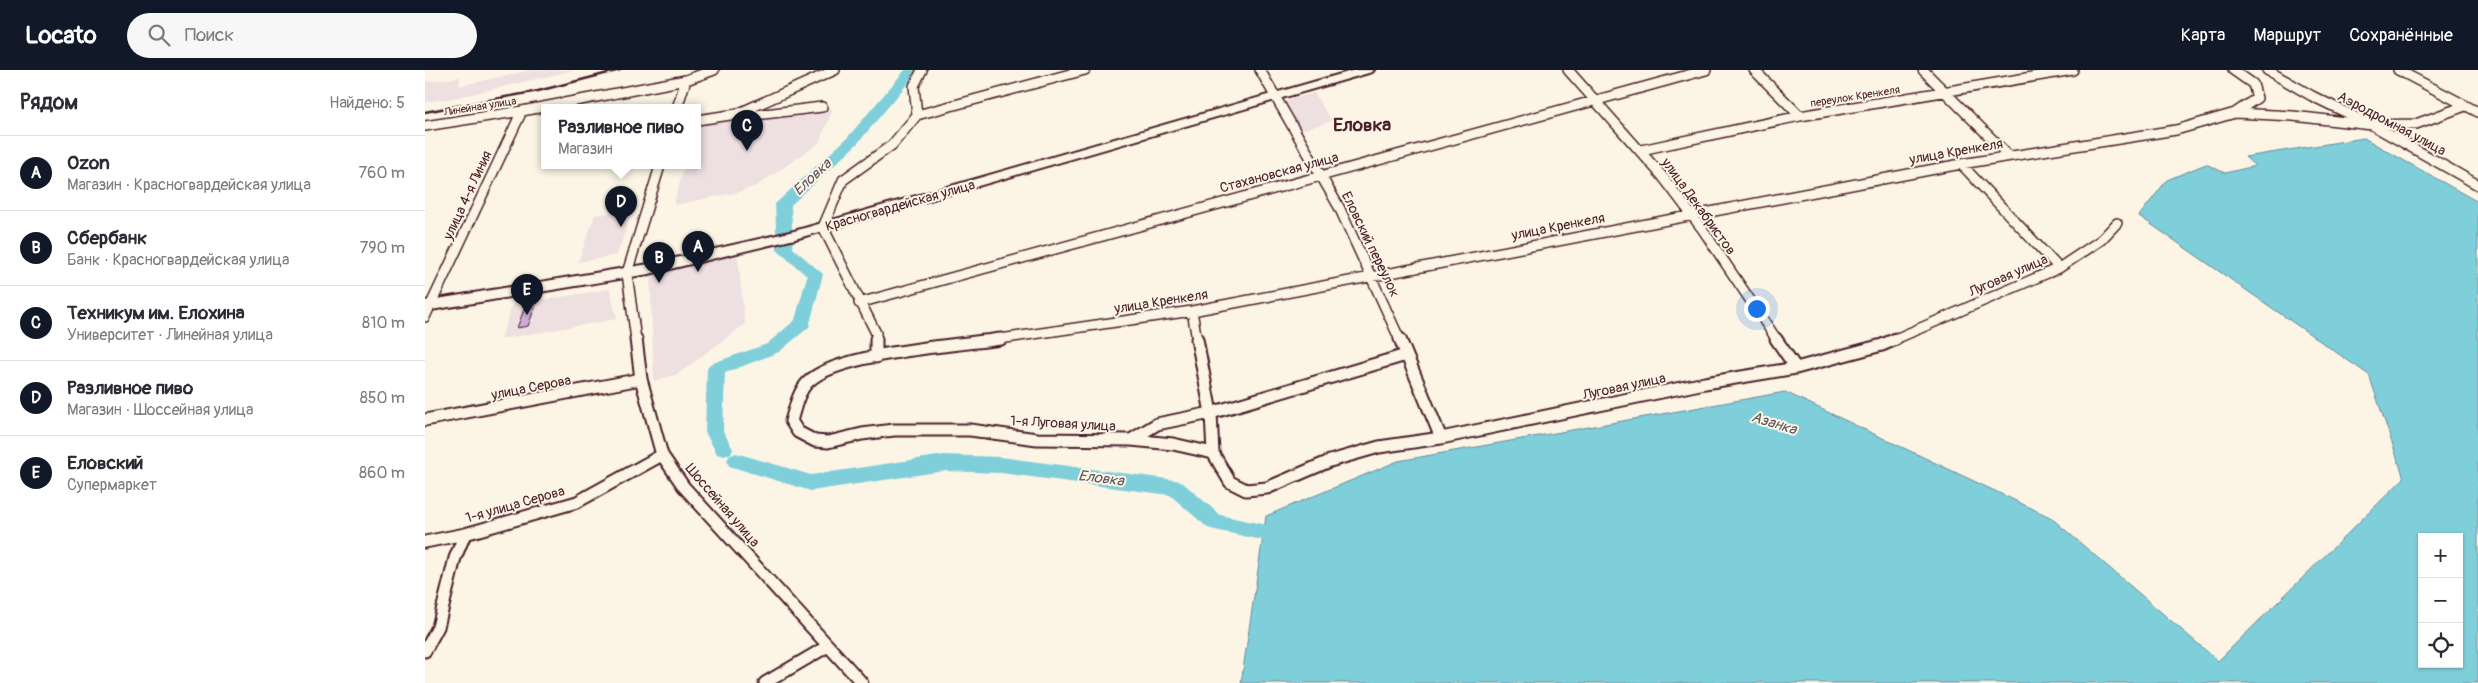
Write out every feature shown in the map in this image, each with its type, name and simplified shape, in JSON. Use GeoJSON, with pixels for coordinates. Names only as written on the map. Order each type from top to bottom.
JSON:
{"type":"FeatureCollection","features":[{"type":"Feature","properties":{"kind":"main road","name":"Красногвардейская улица"},"geometry":{"type":"LineString","coordinates":[[427,310],[627,273],[772,241],[1368,70]]}},
{"type":"Feature","properties":{"kind":"street","name":"Линейная улица"},"geometry":{"type":"LineString","coordinates":[[559,104],[686,80],[714,70]]}},
{"type":"Feature","properties":{"kind":"street"},"geometry":{"type":"LineString","coordinates":[[701,119],[737,114],[835,70]]}},
{"type":"Feature","properties":{"kind":"street"},"geometry":{"type":"LineString","coordinates":[[917,115],[914,100],[914,84],[922,70]]}},
{"type":"Feature","properties":{"kind":"street"},"geometry":{"type":"LineString","coordinates":[[876,357],[876,333],[859,303],[823,227],[843,180],[892,145],[917,115],[1085,70]]}},
{"type":"Feature","properties":{"kind":"street","name":"Еловский переулок"},"geometry":{"type":"LineString","coordinates":[[1261,70],[1274,97],[1322,175],[1372,276],[1441,438]]}},
{"type":"Feature","properties":{"kind":"street","name":"улица Декабристов"},"geometry":{"type":"LineString","coordinates":[[1568,70],[1594,102],[1641,150],[1691,214],[1796,368]]}},
{"type":"Feature","properties":{"kind":"street","name":"Стахановская улица"},"geometry":{"type":"LineString","coordinates":[[859,303],[1707,70]]}},
{"type":"Feature","properties":{"kind":"street"},"geometry":{"type":"LineString","coordinates":[[1754,70],[1800,116]]}},
{"type":"Feature","properties":{"kind":"street"},"geometry":{"type":"LineString","coordinates":[[1923,70],[2008,155]]}},
{"type":"Feature","properties":{"kind":"street","name":"переулок Кренкеля"},"geometry":{"type":"LineString","coordinates":[[1641,150],[1800,116],[2073,70]]}},
{"type":"Feature","properties":{"kind":"street"},"geometry":{"type":"LineString","coordinates":[[2233,70],[2252,82],[2257,90],[2257,98],[2235,112]]}},
{"type":"Feature","properties":{"kind":"street","name":"Аэродромная улица"},"geometry":{"type":"LineString","coordinates":[[2267,70],[2312,96],[2372,125],[2478,185]]}},
{"type":"Feature","properties":{"kind":"street"},"geometry":{"type":"LineString","coordinates":[[2398,70],[2478,112]]}},
{"type":"Feature","properties":{"kind":"street"},"geometry":{"type":"LineString","coordinates":[[678,104],[686,80]]}},
{"type":"Feature","properties":{"kind":"street","name":"улица Кренкеля"},"geometry":{"type":"LineString","coordinates":[[798,432],[791,420],[801,393],[809,381],[829,370],[876,357],[1192,311],[1691,214],[2008,155],[2176,130],[2235,112],[2372,125],[2416,124],[2465,106]]}},
{"type":"Feature","properties":{"kind":"street","name":"Линейная улица"},"geometry":{"type":"LineString","coordinates":[[425,126],[541,107]]}},
{"type":"Feature","properties":{"kind":"street"},"geometry":{"type":"LineString","coordinates":[[737,114],[747,116],[822,107]]}},
{"type":"Feature","properties":{"kind":"street","name":"улица 4-я Линия"},"geometry":{"type":"LineString","coordinates":[[427,310],[522,111]]}},
{"type":"Feature","properties":{"kind":"street"},"geometry":{"type":"LineString","coordinates":[[1961,164],[2059,268]]}},
{"type":"Feature","properties":{"kind":"street","name":"Шоссейная улица"},"geometry":{"type":"LineString","coordinates":[[658,169],[627,273],[641,379],[662,455],[684,487],[862,683]]}},
{"type":"Feature","properties":{"kind":"street","name":"Луговая улица"},"geometry":{"type":"LineString","coordinates":[[1213,453],[1230,482],[1246,490],[1267,488],[1330,461],[1379,448],[1441,438],[1705,384],[1796,368],[1882,345],[2059,268],[2101,240],[2117,223]]}},
{"type":"Feature","properties":{"kind":"street"},"geometry":{"type":"LineString","coordinates":[[1131,440],[1173,444],[1213,453],[1211,413],[1192,311]]}},
{"type":"Feature","properties":{"kind":"street","name":"1-я Луговая улица"},"geometry":{"type":"LineString","coordinates":[[798,432],[815,441],[829,442],[862,434],[894,430],[970,430],[1037,439],[1131,440],[1157,424],[1211,413],[1406,354]]}},
{"type":"Feature","properties":{"kind":"street","name":"улица Серова"},"geometry":{"type":"LineString","coordinates":[[425,420],[641,379]]}},
{"type":"Feature","properties":{"kind":"street","name":"1-я улица Серова"},"geometry":{"type":"LineString","coordinates":[[425,542],[465,534],[577,502],[662,455]]}},
{"type":"Feature","properties":{"kind":"street"},"geometry":{"type":"LineString","coordinates":[[425,651],[438,628],[455,558],[465,534]]}},
{"type":"Feature","properties":{"kind":"street"},"geometry":{"type":"LineString","coordinates":[[765,683],[828,646]]}},
{"type":"Feature","properties":{"kind":"shaded area"},"geometry":{"type":"Polygon","coordinates":[[[532,70],[575,70],[454,98],[425,102],[425,82],[460,77],[459,86],[532,70]]]}},
{"type":"Feature","properties":{"kind":"shaded area"},"geometry":{"type":"Polygon","coordinates":[[[1314,93],[1332,121],[1301,130],[1283,102],[1314,93]]]}},
{"type":"Feature","properties":{"kind":"shaded area"},"geometry":{"type":"Polygon","coordinates":[[[833,109],[819,143],[758,185],[739,192],[674,205],[683,169],[701,169],[701,121],[728,117],[736,120],[833,109]]]}},
{"type":"Feature","properties":{"kind":"shaded area"},"geometry":{"type":"Polygon","coordinates":[[[633,209],[617,255],[578,262],[595,215],[633,209]]]}},
{"type":"Feature","properties":{"kind":"shaded area"},"geometry":{"type":"Polygon","coordinates":[[[737,250],[745,324],[678,374],[654,381],[650,274],[737,250]]]}},
{"type":"Feature","properties":{"kind":"shaded area"},"geometry":{"type":"Polygon","coordinates":[[[610,289],[617,319],[501,339],[512,305],[610,289]]]}},
{"type":"Feature","properties":{"kind":"water","name":"Азанка"},"geometry":{"type":"Polygon","coordinates":[[[2364,138],[2478,202],[2478,683],[1241,683],[1266,516],[1398,461],[1785,392],[2050,517],[2218,661],[2404,478],[2369,375],[2139,216],[2167,180],[2206,164],[2225,173],[2255,166],[2245,157],[2364,138]]]}},
{"type":"Feature","properties":{"kind":"building"},"geometry":{"type":"Polygon","coordinates":[[[537,302],[528,326],[517,328],[526,304],[537,302]]]}},
{"type":"Feature","properties":{"kind":"waterway","name":"Еловка"},"geometry":{"type":"LineString","coordinates":[[724,449],[714,432],[716,369],[773,348],[803,323],[815,274],[785,250],[783,204],[852,141],[912,70]]}},
{"type":"Feature","properties":{"kind":"waterway","name":"Еловка"},"geometry":{"type":"LineString","coordinates":[[736,461],[811,483],[944,463],[1001,465],[1175,488],[1215,522],[1285,537]]}},
{"type":"Feature","properties":{"kind":"railway"},"geometry":{"type":"LineString","coordinates":[[425,112],[538,91],[620,70]]}},
{"type":"Feature","properties":{"kind":"place","name":"Техникум им. Елохина"},"geometry":{"type":"Point","coordinates":[747,151]}},
{"type":"Feature","properties":{"kind":"place","name":"Разливное пиво"},"geometry":{"type":"Point","coordinates":[621,227]}},
{"type":"Feature","properties":{"kind":"place","name":"Ozon"},"geometry":{"type":"Point","coordinates":[698,272]}},
{"type":"Feature","properties":{"kind":"place","name":"Сбербанк"},"geometry":{"type":"Point","coordinates":[659,283]}},
{"type":"Feature","properties":{"kind":"place","name":"Еловский"},"geometry":{"type":"Point","coordinates":[527,315]}},
{"type":"Feature","properties":{"kind":"district","name":"Еловка"},"geometry":{"type":"Point","coordinates":[1362,124]}}]}
